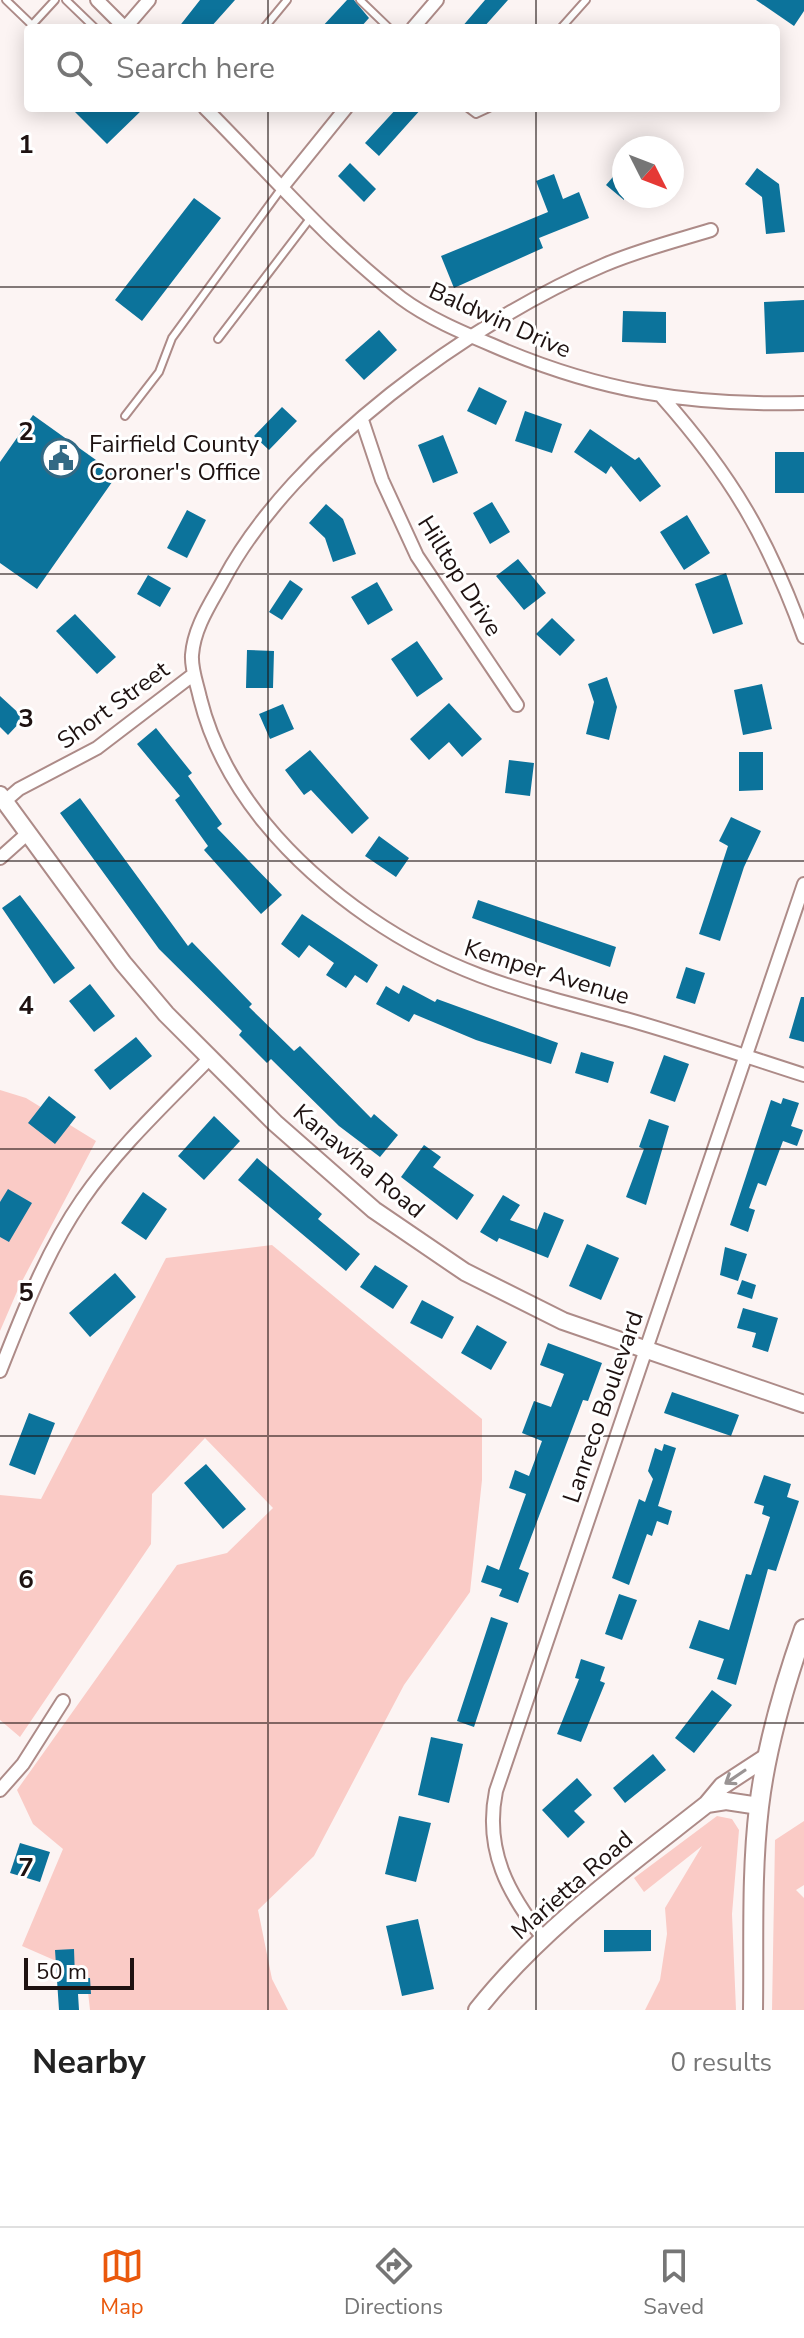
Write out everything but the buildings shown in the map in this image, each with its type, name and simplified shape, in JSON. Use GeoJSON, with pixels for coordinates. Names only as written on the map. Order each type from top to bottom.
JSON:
{"type":"FeatureCollection","features":[{"type":"Feature","properties":{"kind":"main road"},"geometry":{"type":"LineString","coordinates":[[753,2010],[754,1871],[759,1806],[768,1756],[804,1629]]}},
{"type":"Feature","properties":{"kind":"street"},"geometry":{"type":"LineString","coordinates":[[97,0],[121,24]]}},
{"type":"Feature","properties":{"kind":"street"},"geometry":{"type":"LineString","coordinates":[[128,24],[149,0]]}},
{"type":"Feature","properties":{"kind":"street"},"geometry":{"type":"LineString","coordinates":[[416,24],[437,0]]}},
{"type":"Feature","properties":{"kind":"street","name":"Baldwin Drive"},"geometry":{"type":"LineString","coordinates":[[209,112],[312,216],[403,300],[471,336],[565,375],[662,397],[754,404],[804,403]]}},
{"type":"Feature","properties":{"kind":"street"},"geometry":{"type":"LineString","coordinates":[[283,186],[343,112]]}},
{"type":"Feature","properties":{"kind":"street","name":"Kemper Avenue"},"geometry":{"type":"LineString","coordinates":[[711,230],[604,265],[547,291],[471,336],[362,420],[294,484],[245,542],[202,620],[193,649],[194,674],[216,745],[251,806],[301,862],[366,916],[441,961],[500,986],[804,1075]]}},
{"type":"Feature","properties":{"kind":"street"},"geometry":{"type":"LineString","coordinates":[[662,397],[700,439],[742,499],[777,565],[804,637]]}},
{"type":"Feature","properties":{"kind":"street","name":"Hilltop Drive"},"geometry":{"type":"LineString","coordinates":[[362,420],[382,480],[417,556],[517,705]]}},
{"type":"Feature","properties":{"kind":"street","name":"Short Street"},"geometry":{"type":"LineString","coordinates":[[3,798],[97,748],[194,674]]}},
{"type":"Feature","properties":{"kind":"street","name":"Kanawha Road"},"geometry":{"type":"LineString","coordinates":[[3,798],[123,963],[208,1060],[323,1168],[422,1245],[510,1296],[563,1321],[804,1404]]}},
{"type":"Feature","properties":{"kind":"street"},"geometry":{"type":"LineString","coordinates":[[0,858],[28,833]]}},
{"type":"Feature","properties":{"kind":"street","name":"Lanreco Boulevard"},"geometry":{"type":"LineString","coordinates":[[544,1939],[524,1914],[500,1870],[492,1811],[804,884]]}},
{"type":"Feature","properties":{"kind":"street"},"geometry":{"type":"LineString","coordinates":[[0,1371],[37,1282],[80,1202],[166,1102],[208,1060]]}},
{"type":"Feature","properties":{"kind":"street"},"geometry":{"type":"LineString","coordinates":[[0,1790],[23,1764],[63,1701]]}},
{"type":"Feature","properties":{"kind":"street","name":"Marietta Road"},"geometry":{"type":"LineString","coordinates":[[477,2010],[544,1939],[707,1804],[722,1786],[768,1756]]}},
{"type":"Feature","properties":{"kind":"street"},"geometry":{"type":"LineString","coordinates":[[707,1804],[726,1801],[759,1806]]}},
{"type":"Feature","properties":{"kind":"lane"},"geometry":{"type":"LineString","coordinates":[[6,0],[31,24]]}},
{"type":"Feature","properties":{"kind":"lane"},"geometry":{"type":"LineString","coordinates":[[33,24],[55,0]]}},
{"type":"Feature","properties":{"kind":"lane"},"geometry":{"type":"LineString","coordinates":[[66,0],[91,24]]}},
{"type":"Feature","properties":{"kind":"lane"},"geometry":{"type":"LineString","coordinates":[[267,24],[287,0]]}},
{"type":"Feature","properties":{"kind":"lane"},"geometry":{"type":"LineString","coordinates":[[360,0],[385,24]]}},
{"type":"Feature","properties":{"kind":"lane"},"geometry":{"type":"LineString","coordinates":[[565,24],[586,0]]}},
{"type":"Feature","properties":{"kind":"lane"},"geometry":{"type":"LineString","coordinates":[[125,416],[159,372],[172,338],[283,186]]}},
{"type":"Feature","properties":{"kind":"lane"},"geometry":{"type":"LineString","coordinates":[[218,339],[312,216]]}},
{"type":"Feature","properties":{"kind":"shaded area"},"geometry":{"type":"Polygon","coordinates":[[[0,1090],[26,1098],[96,1141],[19,1287],[0,1331],[0,1090]]]}},
{"type":"Feature","properties":{"kind":"shaded area"},"geometry":{"type":"Polygon","coordinates":[[[272,1245],[482,1419],[482,1480],[470,1592],[404,1685],[314,1856],[258,1910],[272,1979],[288,2010],[90,2010],[86,1974],[22,1946],[63,1849],[33,1824],[17,1790],[177,1565],[227,1553],[273,1508],[205,1438],[152,1494],[151,1544],[20,1737],[0,1720],[0,1495],[41,1499],[166,1258],[272,1245]]]}},
{"type":"Feature","properties":{"kind":"shaded area"},"geometry":{"type":"Polygon","coordinates":[[[717,1816],[732,1819],[739,1830],[732,1914],[736,2010],[645,2010],[660,1980],[667,1934],[665,1908],[702,1846],[644,1892],[634,1878],[717,1816]]]}},
{"type":"Feature","properties":{"kind":"shaded area"},"geometry":{"type":"Polygon","coordinates":[[[804,1821],[804,1885],[796,1890],[804,1898],[804,2010],[772,2010],[775,1840],[804,1821]]]}},
{"type":"Feature","properties":{"kind":"place","name":"Fairfield County Coroner's Office"},"geometry":{"type":"Point","coordinates":[61,458]}}]}
